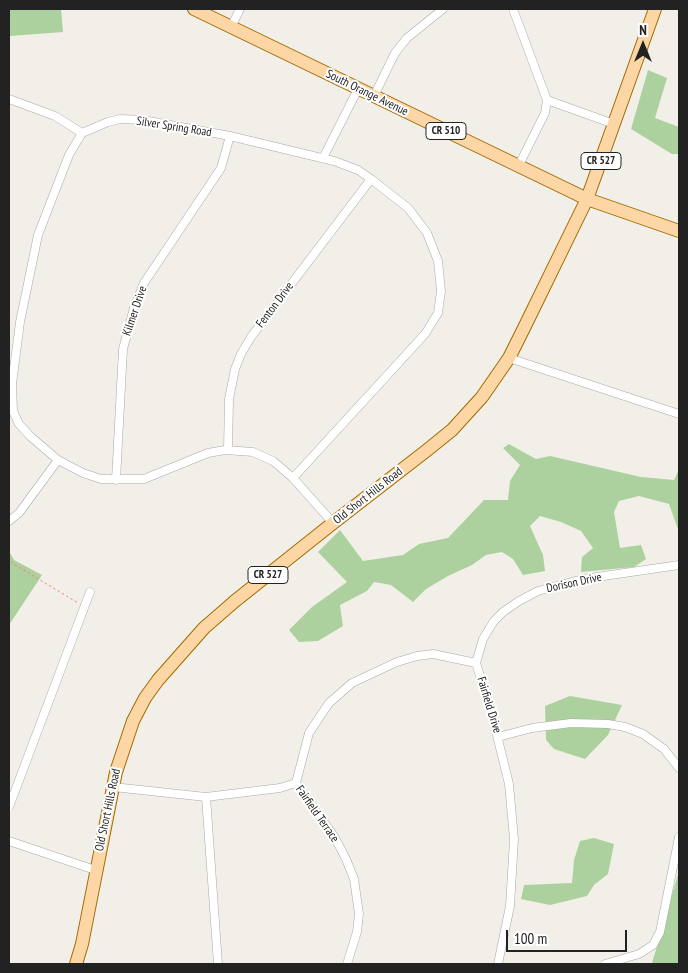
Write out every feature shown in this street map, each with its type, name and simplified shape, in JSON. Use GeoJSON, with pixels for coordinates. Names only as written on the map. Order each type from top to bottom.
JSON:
{"type":"FeatureCollection","features":[{"type":"Feature","properties":{"kind":"main road","name":"South Orange Avenue"},"geometry":{"type":"LineString","coordinates":[[194,9],[587,199],[679,231]]}},
{"type":"Feature","properties":{"kind":"main road","name":"Old Short Hills Road"},"geometry":{"type":"LineString","coordinates":[[76,964],[82,944],[95,870],[116,772],[132,721],[158,680],[204,628],[235,601],[452,430],[482,397],[509,358],[587,199],[655,9]]}},
{"type":"Feature","properties":{"kind":"street"},"geometry":{"type":"LineString","coordinates":[[231,27],[240,9]]}},
{"type":"Feature","properties":{"kind":"street"},"geometry":{"type":"LineString","coordinates":[[374,96],[395,52],[407,38],[443,9]]}},
{"type":"Feature","properties":{"kind":"street"},"geometry":{"type":"LineString","coordinates":[[513,9],[547,100],[545,112],[518,165]]}},
{"type":"Feature","properties":{"kind":"street"},"geometry":{"type":"LineString","coordinates":[[323,158],[358,89]]}},
{"type":"Feature","properties":{"kind":"street"},"geometry":{"type":"LineString","coordinates":[[9,99],[55,116],[82,133],[69,155],[38,235],[12,353],[13,410],[19,424],[58,460],[83,474],[101,479],[144,479],[208,453],[228,450],[253,452],[273,461],[293,478],[333,523]]}},
{"type":"Feature","properties":{"kind":"street"},"geometry":{"type":"LineString","coordinates":[[547,100],[614,124]]}},
{"type":"Feature","properties":{"kind":"street","name":"Silver Spring Road"},"geometry":{"type":"LineString","coordinates":[[82,133],[100,124],[120,119],[143,120],[230,136],[323,158],[358,170],[371,179],[408,208],[427,233],[438,260],[441,291],[438,313],[426,334],[293,478]]}},
{"type":"Feature","properties":{"kind":"street","name":"Kilmer Drive"},"geometry":{"type":"LineString","coordinates":[[116,480],[123,349],[134,308],[144,283],[221,168],[230,136]]}},
{"type":"Feature","properties":{"kind":"street","name":"Fenton Drive"},"geometry":{"type":"LineString","coordinates":[[228,450],[229,399],[235,369],[242,354],[251,337],[371,179]]}},
{"type":"Feature","properties":{"kind":"street"},"geometry":{"type":"LineString","coordinates":[[509,358],[679,414]]}},
{"type":"Feature","properties":{"kind":"street"},"geometry":{"type":"LineString","coordinates":[[9,520],[20,513],[58,460]]}},
{"type":"Feature","properties":{"kind":"street","name":"Dorison Drive"},"geometry":{"type":"LineString","coordinates":[[476,663],[483,639],[494,622],[503,612],[538,591],[583,580],[679,565]]}},
{"type":"Feature","properties":{"kind":"street"},"geometry":{"type":"LineString","coordinates":[[9,807],[90,592]]}},
{"type":"Feature","properties":{"kind":"street","name":"Fairfield Drive"},"geometry":{"type":"LineString","coordinates":[[296,782],[309,733],[329,703],[352,683],[390,665],[417,656],[433,654],[476,663],[498,737],[509,784],[514,847],[510,906],[498,964]]}},
{"type":"Feature","properties":{"kind":"street"},"geometry":{"type":"LineString","coordinates":[[498,737],[532,728],[571,723],[608,724],[625,727],[643,734],[664,749],[674,759],[679,768]]}},
{"type":"Feature","properties":{"kind":"street","name":"Fairfield Terrace"},"geometry":{"type":"LineString","coordinates":[[113,787],[206,797],[280,788],[296,782],[334,836],[354,879],[359,914],[357,932],[347,964]]}},
{"type":"Feature","properties":{"kind":"street"},"geometry":{"type":"LineString","coordinates":[[206,797],[218,964]]}},
{"type":"Feature","properties":{"kind":"street"},"geometry":{"type":"LineString","coordinates":[[605,964],[640,954],[654,945],[660,932],[679,837]]}},
{"type":"Feature","properties":{"kind":"street"},"geometry":{"type":"LineString","coordinates":[[9,841],[95,870]]}},
{"type":"Feature","properties":{"kind":"path"},"geometry":{"type":"LineString","coordinates":[[9,556],[12,563],[85,607]]}},
{"type":"Feature","properties":{"kind":"green space"},"geometry":{"type":"Polygon","coordinates":[[[9,9],[61,9],[63,32],[10,36],[9,9]]]}},
{"type":"Feature","properties":{"kind":"green space"},"geometry":{"type":"Polygon","coordinates":[[[648,70],[667,78],[655,118],[679,127],[679,154],[672,154],[631,129],[648,70]]]}},
{"type":"Feature","properties":{"kind":"green space"},"geometry":{"type":"Polygon","coordinates":[[[509,444],[536,459],[550,456],[641,477],[674,480],[679,469],[679,532],[669,504],[639,496],[619,501],[614,512],[620,548],[641,545],[646,559],[634,567],[581,572],[582,557],[593,548],[581,531],[561,522],[540,516],[530,526],[543,555],[545,571],[523,575],[513,559],[502,552],[486,555],[472,565],[426,589],[413,602],[391,585],[374,582],[367,591],[340,605],[343,626],[318,641],[299,642],[289,630],[312,607],[347,582],[318,552],[340,530],[363,561],[403,555],[419,544],[448,538],[484,500],[508,500],[510,481],[520,465],[503,448],[509,444]]]}},
{"type":"Feature","properties":{"kind":"green space"},"geometry":{"type":"Polygon","coordinates":[[[9,551],[14,560],[42,575],[9,625],[9,551]]]}},
{"type":"Feature","properties":{"kind":"green space"},"geometry":{"type":"Polygon","coordinates":[[[570,696],[622,705],[608,735],[585,759],[554,749],[546,740],[545,706],[570,696]]]}},
{"type":"Feature","properties":{"kind":"green space"},"geometry":{"type":"Polygon","coordinates":[[[594,838],[614,844],[608,874],[594,885],[587,896],[550,905],[521,899],[524,885],[572,883],[574,860],[580,841],[594,838]]]}},
{"type":"Feature","properties":{"kind":"green space"},"geometry":{"type":"Polygon","coordinates":[[[679,871],[679,964],[652,964],[652,963],[679,871]]]}}]}
